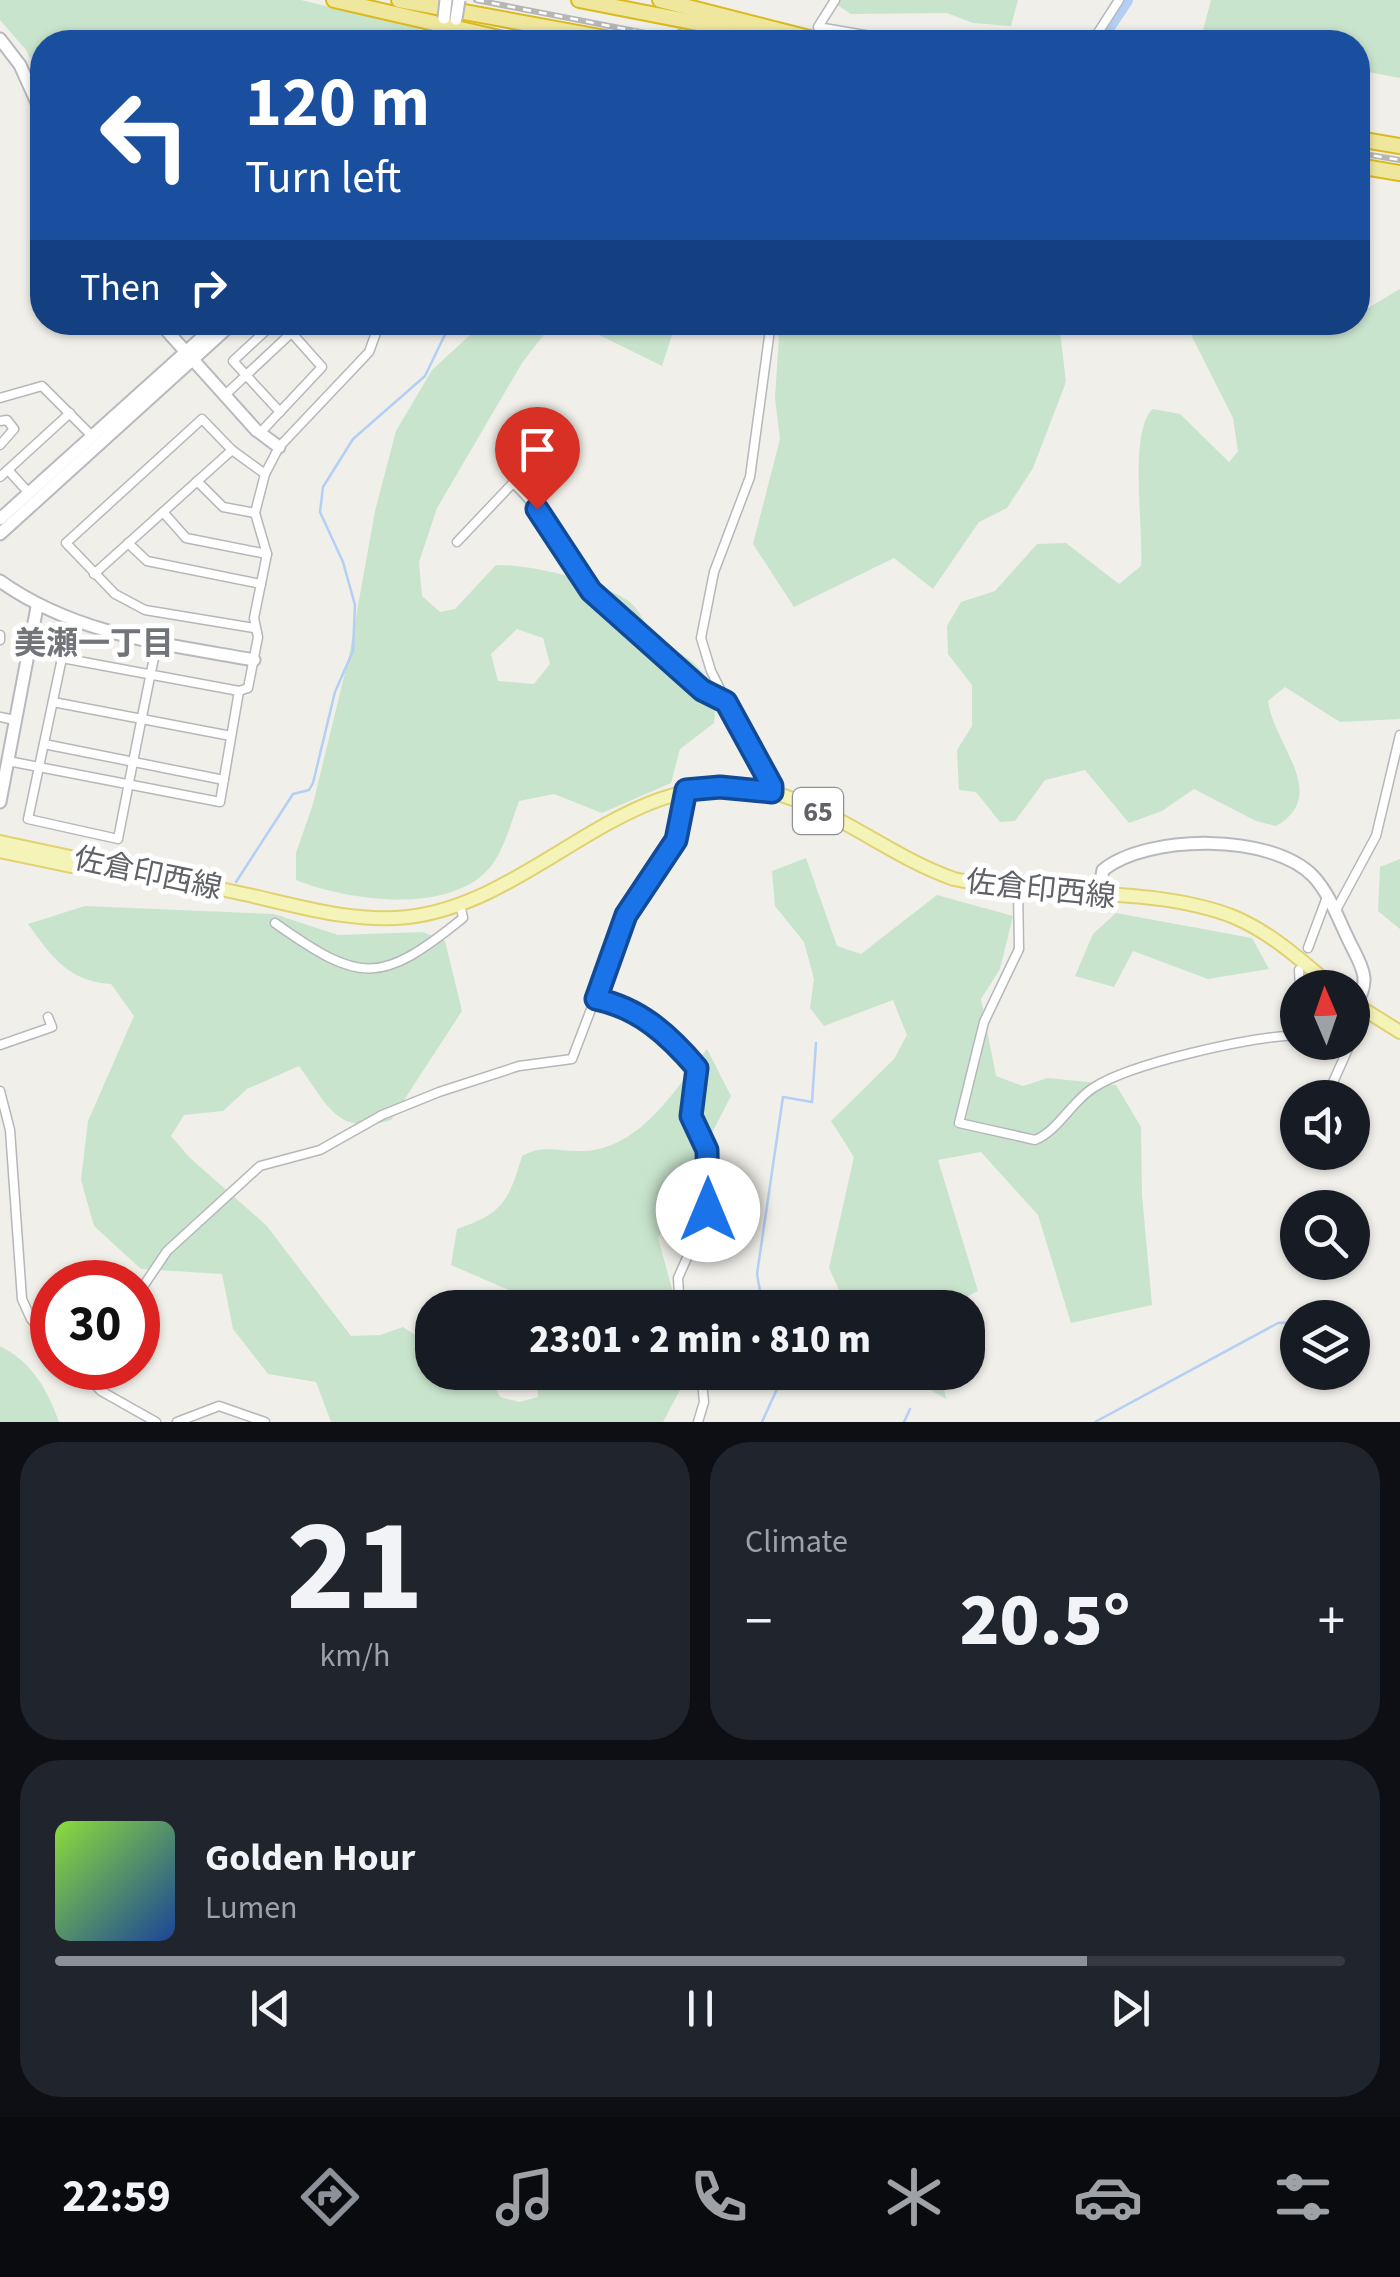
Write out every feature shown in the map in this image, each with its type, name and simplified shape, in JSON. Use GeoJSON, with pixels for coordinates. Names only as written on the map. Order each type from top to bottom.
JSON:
{"type":"FeatureCollection","features":[{"type":"Feature","properties":{"kind":"highway"},"geometry":{"type":"LineString","coordinates":[[334,0],[449,30]]}},
{"type":"Feature","properties":{"kind":"highway"},"geometry":{"type":"LineString","coordinates":[[399,0],[562,30]]}},
{"type":"Feature","properties":{"kind":"highway"},"geometry":{"type":"LineString","coordinates":[[579,0],[637,13],[757,30]]}},
{"type":"Feature","properties":{"kind":"highway"},"geometry":{"type":"LineString","coordinates":[[660,0],[746,30]]}},
{"type":"Feature","properties":{"kind":"highway"},"geometry":{"type":"LineString","coordinates":[[1370,141],[1400,146]]}},
{"type":"Feature","properties":{"kind":"highway"},"geometry":{"type":"LineString","coordinates":[[1370,168],[1400,173]]}},
{"type":"Feature","properties":{"kind":"main road","name":"佐倉印西線"},"geometry":{"type":"LineString","coordinates":[[0,851],[295,906],[382,918],[409,917],[460,904],[495,889],[638,807],[686,790],[720,787],[772,792],[826,815],[922,869],[954,880],[1178,904],[1235,918],[1270,936],[1312,970]]}},
{"type":"Feature","properties":{"kind":"main road","name":"佐倉印西線"},"geometry":{"type":"LineString","coordinates":[[0,842],[295,906]]}},
{"type":"Feature","properties":{"kind":"main road"},"geometry":{"type":"LineString","coordinates":[[1370,1013],[1400,1032]]}},
{"type":"Feature","properties":{"kind":"street"},"geometry":{"type":"LineString","coordinates":[[446,0],[449,30]]}},
{"type":"Feature","properties":{"kind":"street"},"geometry":{"type":"LineString","coordinates":[[449,30],[459,0]]}},
{"type":"Feature","properties":{"kind":"street"},"geometry":{"type":"LineString","coordinates":[[834,0],[818,27],[835,30]]}},
{"type":"Feature","properties":{"kind":"street"},"geometry":{"type":"LineString","coordinates":[[1100,30],[1119,0]]}},
{"type":"Feature","properties":{"kind":"street"},"geometry":{"type":"LineString","coordinates":[[0,39],[20,65],[30,87]]}},
{"type":"Feature","properties":{"kind":"street"},"geometry":{"type":"LineString","coordinates":[[170,335],[260,433],[279,447]]}},
{"type":"Feature","properties":{"kind":"street"},"geometry":{"type":"LineString","coordinates":[[189,356],[208,335]]}},
{"type":"Feature","properties":{"kind":"street"},"geometry":{"type":"LineString","coordinates":[[0,534],[96,440],[217,335]]}},
{"type":"Feature","properties":{"kind":"street"},"geometry":{"type":"LineString","coordinates":[[260,335],[233,361],[280,412]]}},
{"type":"Feature","properties":{"kind":"street"},"geometry":{"type":"LineString","coordinates":[[224,395],[290,335]]}},
{"type":"Feature","properties":{"kind":"street"},"geometry":{"type":"LineString","coordinates":[[260,433],[322,367],[294,335]]}},
{"type":"Feature","properties":{"kind":"street"},"geometry":{"type":"LineString","coordinates":[[154,653],[150,674],[142,719],[118,838],[28,818],[62,658],[150,674],[240,691],[248,688],[267,554],[255,513],[265,474],[279,447],[368,352],[375,335]]}},
{"type":"Feature","properties":{"kind":"street"},"geometry":{"type":"LineString","coordinates":[[769,335],[750,477],[714,572],[702,626],[710,671],[772,792]]}},
{"type":"Feature","properties":{"kind":"street"},"geometry":{"type":"LineString","coordinates":[[0,398],[42,386],[96,440]]}},
{"type":"Feature","properties":{"kind":"street"},"geometry":{"type":"LineString","coordinates":[[0,477],[70,413]]}},
{"type":"Feature","properties":{"kind":"street"},"geometry":{"type":"LineString","coordinates":[[254,628],[145,610],[115,594],[66,542],[202,419],[232,450],[265,474]]}},
{"type":"Feature","properties":{"kind":"street"},"geometry":{"type":"LineString","coordinates":[[0,421],[7,420],[14,429],[0,445]]}},
{"type":"Feature","properties":{"kind":"street"},"geometry":{"type":"LineString","coordinates":[[0,518],[96,440]]}},
{"type":"Feature","properties":{"kind":"street"},"geometry":{"type":"LineString","coordinates":[[94,574],[232,450]]}},
{"type":"Feature","properties":{"kind":"street"},"geometry":{"type":"LineString","coordinates":[[8,470],[29,493]]}},
{"type":"Feature","properties":{"kind":"street"},"geometry":{"type":"LineString","coordinates":[[197,481],[223,507],[255,513]]}},
{"type":"Feature","properties":{"kind":"street"},"geometry":{"type":"LineString","coordinates":[[457,542],[513,483],[529,497],[591,591],[702,690],[726,702]]}},
{"type":"Feature","properties":{"kind":"street"},"geometry":{"type":"LineString","coordinates":[[163,512],[186,538],[267,554]]}},
{"type":"Feature","properties":{"kind":"street"},"geometry":{"type":"LineString","coordinates":[[128,544],[147,562],[261,584]]}},
{"type":"Feature","properties":{"kind":"street"},"geometry":{"type":"LineString","coordinates":[[0,578],[37,608],[102,630],[254,660]]}},
{"type":"Feature","properties":{"kind":"street"},"geometry":{"type":"LineString","coordinates":[[0,578],[102,630]]}},
{"type":"Feature","properties":{"kind":"street"},"geometry":{"type":"LineString","coordinates":[[0,802],[37,608]]}},
{"type":"Feature","properties":{"kind":"street"},"geometry":{"type":"LineString","coordinates":[[8,761],[220,802],[240,691]]}},
{"type":"Feature","properties":{"kind":"street"},"geometry":{"type":"LineString","coordinates":[[53,702],[232,736]]}},
{"type":"Feature","properties":{"kind":"street"},"geometry":{"type":"LineString","coordinates":[[0,717],[16,720]]}},
{"type":"Feature","properties":{"kind":"street"},"geometry":{"type":"LineString","coordinates":[[1335,912],[1376,836],[1400,735]]}},
{"type":"Feature","properties":{"kind":"street"},"geometry":{"type":"LineString","coordinates":[[44,744],[224,780]]}},
{"type":"Feature","properties":{"kind":"street"},"geometry":{"type":"LineString","coordinates":[[160,1261],[260,1166],[320,1150],[382,1115],[456,1086],[520,1066],[572,1059],[626,915],[676,840],[686,790]]}},
{"type":"Feature","properties":{"kind":"street"},"geometry":{"type":"LineString","coordinates":[[1098,896],[1100,878],[1109,866],[1155,846],[1197,844],[1277,855],[1312,876],[1327,897],[1364,970]]}},
{"type":"Feature","properties":{"kind":"street"},"geometry":{"type":"LineString","coordinates":[[1018,889],[1019,949],[984,1022],[959,1123],[1035,1140],[1077,1100],[1111,1077],[1183,1054],[1280,1036]]}},
{"type":"Feature","properties":{"kind":"street"},"geometry":{"type":"LineString","coordinates":[[1308,948],[1327,897]]}},
{"type":"Feature","properties":{"kind":"street"},"geometry":{"type":"LineString","coordinates":[[276,923],[341,964],[378,970],[412,956],[456,924],[463,918],[460,904]]}},
{"type":"Feature","properties":{"kind":"street"},"geometry":{"type":"LineString","coordinates":[[596,999],[628,1006],[666,1035],[697,1068],[691,1116],[707,1150],[708,1210],[678,1278],[679,1290]]}},
{"type":"Feature","properties":{"kind":"street"},"geometry":{"type":"LineString","coordinates":[[0,1045],[52,1027],[48,1016]]}},
{"type":"Feature","properties":{"kind":"street"},"geometry":{"type":"LineString","coordinates":[[0,1091],[10,1130],[22,1300],[30,1317]]}},
{"type":"Feature","properties":{"kind":"street"},"geometry":{"type":"LineString","coordinates":[[104,1390],[115,1401],[156,1422]]}},
{"type":"Feature","properties":{"kind":"street"},"geometry":{"type":"LineString","coordinates":[[698,1422],[703,1390]]}},
{"type":"Feature","properties":{"kind":"street"},"geometry":{"type":"LineString","coordinates":[[177,1422],[199,1410],[219,1406],[265,1422]]}},
{"type":"Feature","properties":{"kind":"green space"},"geometry":{"type":"Polygon","coordinates":[[[0,0],[301,0],[420,30],[30,30],[30,58],[0,20],[0,0]]]}},
{"type":"Feature","properties":{"kind":"green space"},"geometry":{"type":"Polygon","coordinates":[[[830,0],[1018,0],[1011,26],[973,23],[947,13],[851,14],[830,0]]]}},
{"type":"Feature","properties":{"kind":"green space"},"geometry":{"type":"Polygon","coordinates":[[[1211,0],[1400,0],[1400,78],[1370,72],[1370,30],[1203,30],[1211,0]]]}},
{"type":"Feature","properties":{"kind":"green space"},"geometry":{"type":"Polygon","coordinates":[[[1400,289],[1400,719],[1340,722],[1285,687],[1268,701],[1299,784],[1299,799],[1292,813],[1276,826],[1256,821],[1194,789],[1162,811],[1129,823],[1085,770],[1045,780],[1015,821],[1000,822],[976,792],[959,790],[957,750],[972,726],[972,685],[948,654],[947,626],[961,602],[995,591],[1037,544],[1066,543],[1119,584],[1141,566],[1139,459],[1145,421],[1153,409],[1180,414],[1229,462],[1238,451],[1233,418],[1191,335],[1370,335],[1370,307],[1400,289]]]}},
{"type":"Feature","properties":{"kind":"green space"},"geometry":{"type":"Polygon","coordinates":[[[470,335],[544,335],[522,363],[437,508],[419,562],[422,596],[440,612],[455,609],[496,565],[586,581],[631,603],[656,643],[692,662],[708,682],[715,708],[714,723],[680,749],[671,783],[602,813],[554,794],[519,801],[492,865],[475,881],[427,898],[371,898],[296,880],[296,853],[313,804],[349,656],[375,511],[396,431],[432,370],[470,335]],[[517,629],[491,654],[498,681],[534,684],[550,664],[543,638],[517,629]]]}},
{"type":"Feature","properties":{"kind":"green space"},"geometry":{"type":"Polygon","coordinates":[[[599,335],[672,335],[662,366],[599,335]]]}},
{"type":"Feature","properties":{"kind":"green space"},"geometry":{"type":"Polygon","coordinates":[[[777,335],[1060,335],[1066,382],[1033,468],[1007,508],[979,522],[933,589],[894,558],[794,607],[753,544],[780,439],[775,398],[777,335]]]}},
{"type":"Feature","properties":{"kind":"green space"},"geometry":{"type":"Polygon","coordinates":[[[806,858],[837,946],[861,954],[937,895],[1013,916],[1000,969],[981,999],[996,1076],[1023,1086],[1048,1078],[1116,1085],[1141,1127],[1142,1195],[1152,1305],[1071,1323],[1038,1215],[981,1152],[938,1160],[978,1290],[839,1290],[829,1268],[854,1157],[831,1121],[894,1059],[907,1035],[893,1000],[824,1026],[810,1008],[814,979],[804,942],[775,906],[772,871],[806,858]]]}},
{"type":"Feature","properties":{"kind":"green space"},"geometry":{"type":"Polygon","coordinates":[[[1400,859],[1400,929],[1378,911],[1380,867],[1400,859]]]}},
{"type":"Feature","properties":{"kind":"green space"},"geometry":{"type":"Polygon","coordinates":[[[85,906],[274,914],[338,935],[423,932],[445,941],[462,1011],[391,1120],[358,1124],[345,1120],[326,1104],[299,1066],[247,1089],[223,1111],[184,1115],[171,1136],[190,1158],[266,1225],[351,1336],[380,1335],[403,1327],[415,1335],[415,1390],[496,1390],[500,1397],[519,1402],[538,1397],[537,1390],[680,1390],[663,1422],[331,1422],[316,1382],[268,1374],[233,1329],[222,1274],[160,1270],[160,1260],[131,1260],[94,1226],[81,1180],[88,1121],[134,1016],[111,984],[83,978],[62,965],[28,924],[85,906]]]}},
{"type":"Feature","properties":{"kind":"green space"},"geometry":{"type":"Polygon","coordinates":[[[1116,913],[1252,938],[1269,969],[1208,979],[1133,951],[1114,987],[1075,976],[1093,934],[1116,913]]]}},
{"type":"Feature","properties":{"kind":"green space"},"geometry":{"type":"Polygon","coordinates":[[[707,1049],[731,1096],[658,1238],[672,1290],[509,1290],[451,1265],[457,1229],[484,1218],[502,1204],[522,1156],[544,1149],[604,1148],[639,1128],[669,1098],[707,1049]]]}},
{"type":"Feature","properties":{"kind":"green space"},"geometry":{"type":"Polygon","coordinates":[[[0,1346],[30,1370],[30,1390],[44,1390],[59,1422],[0,1422],[0,1346]]]}},
{"type":"Feature","properties":{"kind":"waterway"},"geometry":{"type":"LineString","coordinates":[[1106,30],[1126,0]]}},
{"type":"Feature","properties":{"kind":"waterway"},"geometry":{"type":"LineString","coordinates":[[236,882],[293,794],[309,790],[313,783],[335,692],[353,651],[355,605],[343,562],[320,512],[323,487],[353,439],[425,376],[445,335]]}},
{"type":"Feature","properties":{"kind":"waterway"},"geometry":{"type":"LineString","coordinates":[[760,1290],[757,1274],[783,1097],[812,1102],[816,1043]]}},
{"type":"Feature","properties":{"kind":"waterway"},"geometry":{"type":"LineString","coordinates":[[1095,1422],[1280,1323]]}},
{"type":"Feature","properties":{"kind":"waterway"},"geometry":{"type":"LineString","coordinates":[[762,1422],[777,1390]]}},
{"type":"Feature","properties":{"kind":"waterway"},"geometry":{"type":"LineString","coordinates":[[904,1422],[910,1409]]}},
{"type":"Feature","properties":{"kind":"railway"},"geometry":{"type":"LineString","coordinates":[[476,0],[630,30]]}},
{"type":"Feature","properties":{"kind":"railway"},"geometry":{"type":"LineString","coordinates":[[1370,155],[1400,160]]}},
{"type":"Feature","properties":{"kind":"district","name":"美瀬一丁目"},"geometry":{"type":"Point","coordinates":[94,643]}},
{"type":"Feature","properties":{"kind":"route"},"geometry":{"type":"LineString","coordinates":[[537,509],[591,591],[702,690],[726,702],[772,786],[772,792],[720,787],[686,790],[676,840],[626,915],[596,999],[628,1006],[646,1018],[697,1068],[691,1116],[707,1150],[708,1210]]}}]}
